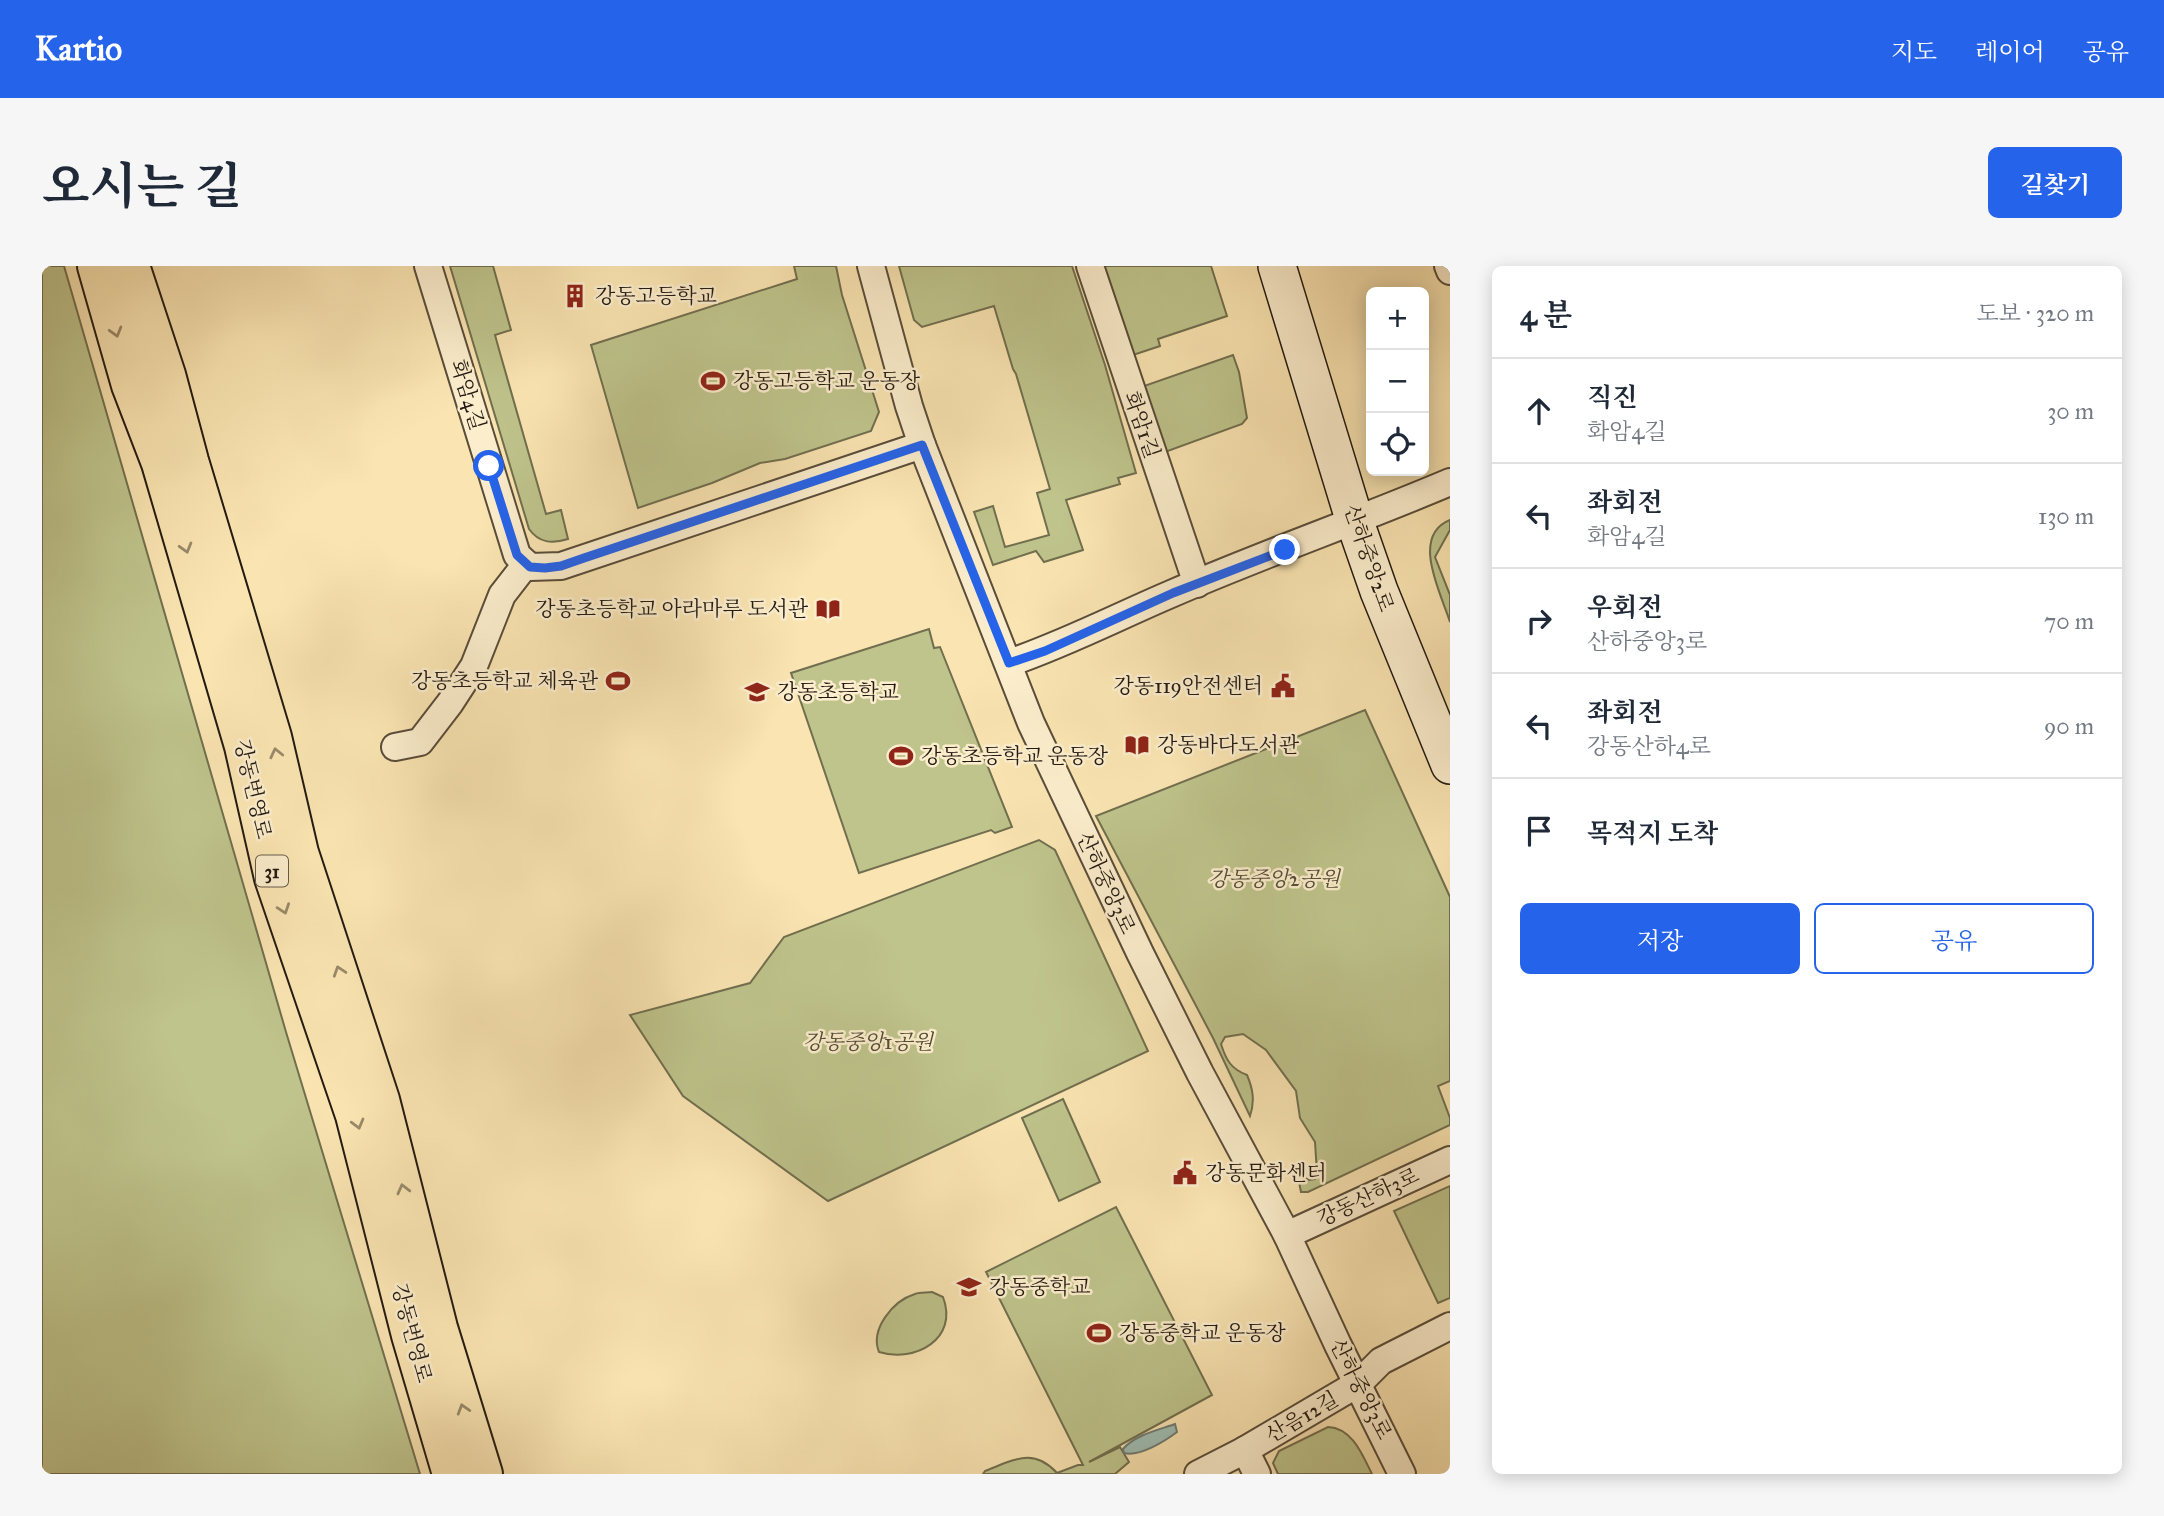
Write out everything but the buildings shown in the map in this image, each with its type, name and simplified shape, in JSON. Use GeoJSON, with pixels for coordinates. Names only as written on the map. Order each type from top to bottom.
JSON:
{"type":"FeatureCollection","features":[{"type":"Feature","properties":{"kind":"highway","name":"강동번영로"},"geometry":{"type":"LineString","coordinates":[[97,266],[131,385],[161,463],[240,733],[274,878],[355,1115],[411,1335],[452,1474]]}},
{"type":"Feature","properties":{"kind":"highway","name":"강동번영로"},"geometry":{"type":"LineString","coordinates":[[131,266],[166,375],[188,461],[272,737],[299,853],[380,1100],[438,1328],[483,1474]]}},
{"type":"Feature","properties":{"kind":"main road","name":"산하중앙2로"},"geometry":{"type":"LineString","coordinates":[[1277,266],[1354,522],[1384,604],[1450,765]]}},
{"type":"Feature","properties":{"kind":"street","name":"화암4길"},"geometry":{"type":"LineString","coordinates":[[428,266],[517,555],[526,564]]}},
{"type":"Feature","properties":{"kind":"street","name":"산하중앙3로"},"geometry":{"type":"LineString","coordinates":[[871,266],[922,445],[1031,723],[1140,953],[1200,1073],[1287,1235],[1402,1474]]}},
{"type":"Feature","properties":{"kind":"street","name":"화암1길"},"geometry":{"type":"LineString","coordinates":[[1090,266],[1198,584]]}},
{"type":"Feature","properties":{"kind":"street"},"geometry":{"type":"LineString","coordinates":[[395,747],[420,742],[450,703],[474,666],[502,595],[526,564],[530,567],[545,568],[561,566],[922,445]]}},
{"type":"Feature","properties":{"kind":"street"},"geometry":{"type":"LineString","coordinates":[[1009,663],[1045,651],[1198,584],[1450,482]]}},
{"type":"Feature","properties":{"kind":"street","name":"강동산하3로"},"geometry":{"type":"LineString","coordinates":[[1287,1235],[1450,1160]]}},
{"type":"Feature","properties":{"kind":"street","name":"산음12길"},"geometry":{"type":"LineString","coordinates":[[1198,1474],[1359,1384],[1381,1361],[1450,1326]]}},
{"type":"Feature","properties":{"kind":"street","name":"산음12길"},"geometry":{"type":"LineString","coordinates":[[1245,1450],[1257,1474]]}},
{"type":"Feature","properties":{"kind":"green space"},"geometry":{"type":"Polygon","coordinates":[[[42,266],[64,266],[286,1032],[420,1474],[42,1474],[42,266]]]}},
{"type":"Feature","properties":{"kind":"green space"},"geometry":{"type":"Polygon","coordinates":[[[450,266],[493,266],[511,330],[495,335],[546,514],[561,510],[568,539],[546,541],[529,529],[450,266]]]}},
{"type":"Feature","properties":{"kind":"green space","name":"강동고등학교 운동장"},"geometry":{"type":"Polygon","coordinates":[[[794,266],[836,266],[842,295],[879,412],[871,431],[785,459],[760,463],[712,483],[638,508],[591,345],[797,279],[794,266]]]}},
{"type":"Feature","properties":{"kind":"green space"},"geometry":{"type":"Polygon","coordinates":[[[899,266],[1072,266],[1105,365],[1136,473],[1118,478],[1120,484],[1066,500],[1083,550],[1044,562],[1036,551],[993,565],[974,512],[993,506],[1005,547],[1049,535],[1037,493],[1050,489],[1016,374],[994,306],[922,327],[914,320],[899,266]]]}},
{"type":"Feature","properties":{"kind":"green space"},"geometry":{"type":"Polygon","coordinates":[[[1104,266],[1211,266],[1227,316],[1158,339],[1160,346],[1133,355],[1104,266]]]}},
{"type":"Feature","properties":{"kind":"green space"},"geometry":{"type":"Polygon","coordinates":[[[1233,355],[1239,372],[1247,418],[1242,424],[1165,452],[1144,386],[1233,355]]]}},
{"type":"Feature","properties":{"kind":"green space"},"geometry":{"type":"Polygon","coordinates":[[[1450,520],[1450,530],[1435,557],[1450,595],[1450,622],[1435,581],[1430,552],[1432,539],[1438,528],[1450,520]]]}},
{"type":"Feature","properties":{"kind":"green space","name":"강동초등학교 운동장"},"geometry":{"type":"Polygon","coordinates":[[[929,629],[934,648],[940,647],[1012,827],[995,833],[991,830],[859,873],[791,673],[929,629]]]}},
{"type":"Feature","properties":{"kind":"green space","name":"강동중앙2공원"},"geometry":{"type":"Polygon","coordinates":[[[1365,710],[1450,897],[1450,1081],[1438,1086],[1450,1125],[1308,1192],[1301,1192],[1299,1182],[1305,1178],[1315,1179],[1317,1173],[1315,1142],[1300,1118],[1296,1091],[1266,1050],[1243,1034],[1225,1037],[1221,1044],[1227,1059],[1233,1067],[1247,1075],[1251,1085],[1253,1100],[1250,1116],[1213,1038],[1096,816],[1365,710]]]}},
{"type":"Feature","properties":{"kind":"green space","name":"강동중앙1공원"},"geometry":{"type":"Polygon","coordinates":[[[1039,840],[1055,850],[1148,1051],[828,1201],[683,1096],[630,1015],[750,983],[784,937],[1039,840]]]}},
{"type":"Feature","properties":{"kind":"green space"},"geometry":{"type":"Polygon","coordinates":[[[1063,1099],[1100,1182],[1059,1201],[1022,1118],[1063,1099]]]}},
{"type":"Feature","properties":{"kind":"green space"},"geometry":{"type":"Polygon","coordinates":[[[1450,1186],[1450,1298],[1438,1303],[1394,1211],[1450,1186]]]}},
{"type":"Feature","properties":{"kind":"green space","name":"강동중학교 운동장"},"geometry":{"type":"Polygon","coordinates":[[[1116,1207],[1212,1395],[1089,1462],[1120,1447],[1129,1462],[1115,1474],[983,1474],[1023,1458],[1040,1460],[1057,1473],[1083,1465],[986,1272],[1116,1207]]]}},
{"type":"Feature","properties":{"kind":"green space"},"geometry":{"type":"Polygon","coordinates":[[[932,1292],[943,1297],[946,1312],[945,1325],[939,1336],[919,1351],[893,1355],[879,1352],[877,1343],[880,1326],[891,1310],[917,1293],[932,1292]]]}},
{"type":"Feature","properties":{"kind":"green space"},"geometry":{"type":"Polygon","coordinates":[[[1328,1427],[1336,1428],[1350,1437],[1372,1474],[1278,1474],[1273,1463],[1279,1451],[1328,1427]]]}},
{"type":"Feature","properties":{"kind":"water"},"geometry":{"type":"Polygon","coordinates":[[[1175,1424],[1177,1432],[1159,1444],[1137,1453],[1124,1453],[1123,1449],[1134,1440],[1175,1424]]]}},
{"type":"Feature","properties":{"kind":"place","name":"강동고등학교"},"geometry":{"type":"Point","coordinates":[575,296]}},
{"type":"Feature","properties":{"kind":"place","name":"강동고등학교 운동장"},"geometry":{"type":"Point","coordinates":[713,381]}},
{"type":"Feature","properties":{"kind":"place","name":"강동초등학교 아라마루 도서관"},"geometry":{"type":"Point","coordinates":[828,609]}},
{"type":"Feature","properties":{"kind":"place","name":"강동초등학교 체육관"},"geometry":{"type":"Point","coordinates":[618,681]}},
{"type":"Feature","properties":{"kind":"place","name":"강동119안전센터"},"geometry":{"type":"Point","coordinates":[1283,686]}},
{"type":"Feature","properties":{"kind":"place","name":"강동초등학교"},"geometry":{"type":"Point","coordinates":[757,692]}},
{"type":"Feature","properties":{"kind":"place","name":"강동바다도서관"},"geometry":{"type":"Point","coordinates":[1137,745]}},
{"type":"Feature","properties":{"kind":"place","name":"강동초등학교 운동장"},"geometry":{"type":"Point","coordinates":[901,756]}},
{"type":"Feature","properties":{"kind":"place","name":"강동문화센터"},"geometry":{"type":"Point","coordinates":[1185,1173]}},
{"type":"Feature","properties":{"kind":"place","name":"강동중학교"},"geometry":{"type":"Point","coordinates":[969,1287]}},
{"type":"Feature","properties":{"kind":"place","name":"강동중학교 운동장"},"geometry":{"type":"Point","coordinates":[1099,1333]}},
{"type":"Feature","properties":{"kind":"route"},"geometry":{"type":"LineString","coordinates":[[489,466],[517,555],[530,567],[545,568],[561,566],[922,445],[1009,663],[1045,651],[1173,593],[1285,550]]}}]}
